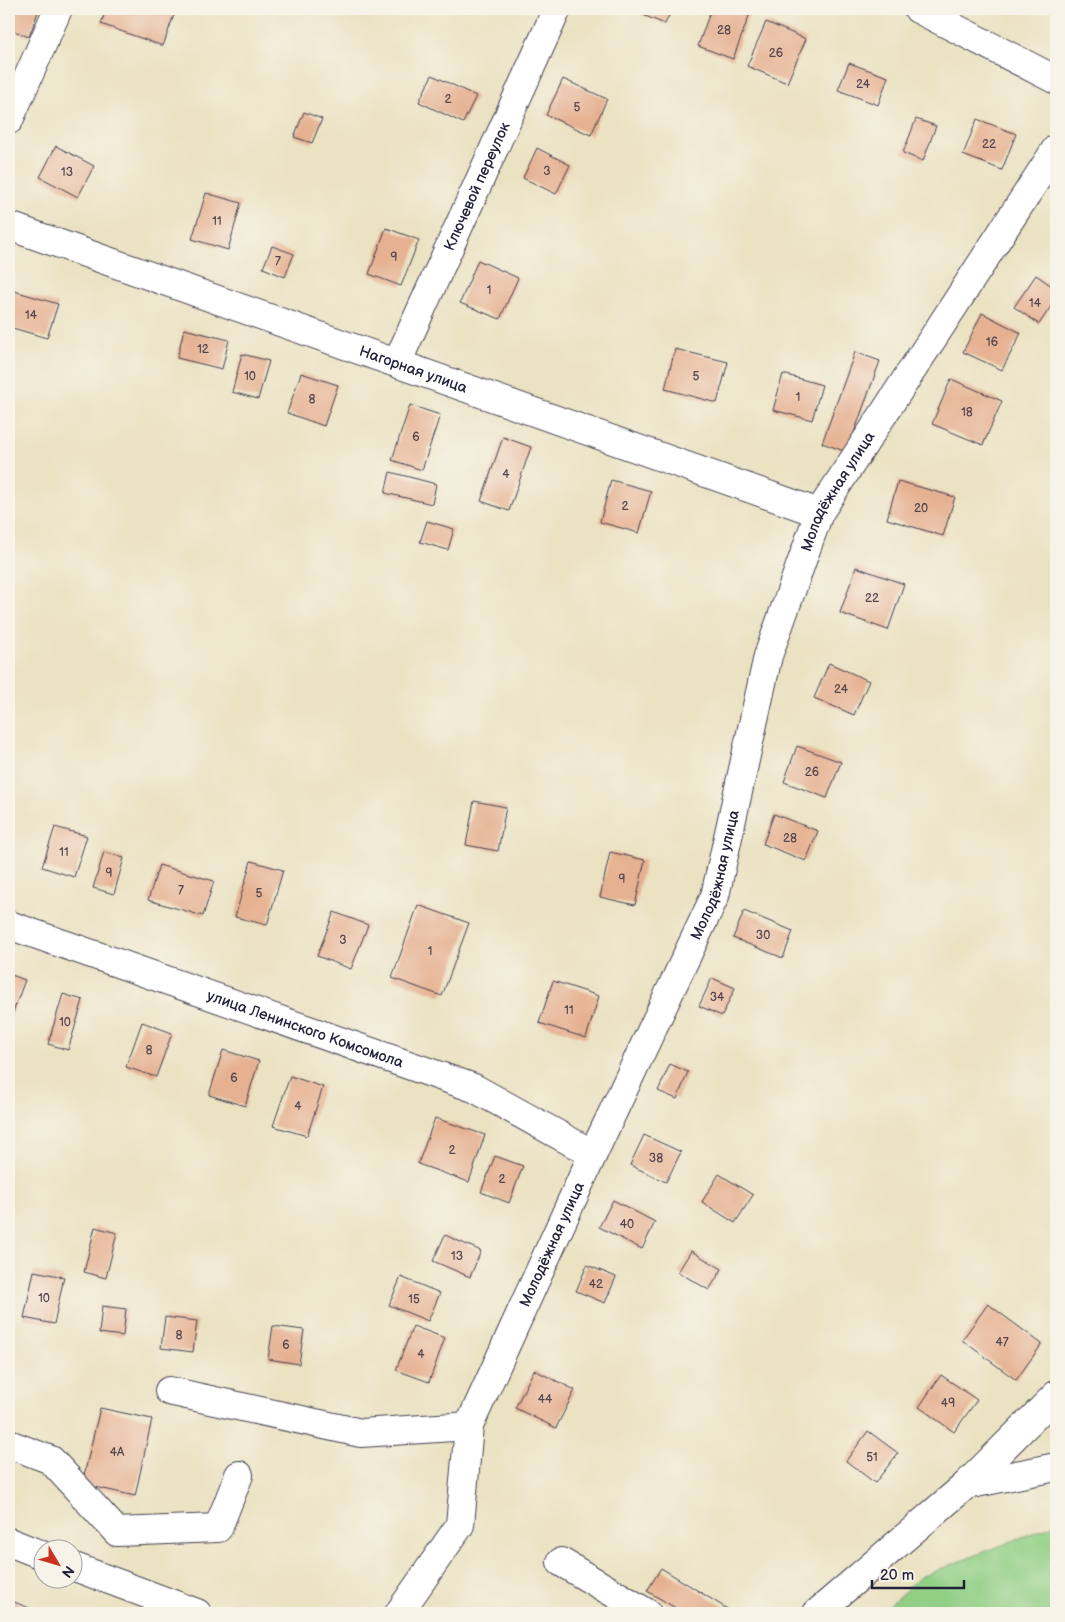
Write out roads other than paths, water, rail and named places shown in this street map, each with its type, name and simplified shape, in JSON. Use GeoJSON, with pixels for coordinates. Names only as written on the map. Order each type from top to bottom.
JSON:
{"type":"FeatureCollection","features":[{"type":"Feature","properties":{"kind":"street"},"geometry":{"type":"LineString","coordinates":[[9,120],[58,9]]}},
{"type":"Feature","properties":{"kind":"street","name":"Ключевой переулок"},"geometry":{"type":"LineString","coordinates":[[397,363],[557,9]]}},
{"type":"Feature","properties":{"kind":"street"},"geometry":{"type":"LineString","coordinates":[[918,9],[1056,80]]}},
{"type":"Feature","properties":{"kind":"street","name":"Молодёжная улица"},"geometry":{"type":"LineString","coordinates":[[399,1613],[460,1525],[469,1426],[593,1154],[714,896],[768,656],[818,513],[1056,150]]}},
{"type":"Feature","properties":{"kind":"street","name":"Нагорная улица"},"geometry":{"type":"LineString","coordinates":[[9,226],[818,513]]}},
{"type":"Feature","properties":{"kind":"street","name":"улица Ленинского Комсомола"},"geometry":{"type":"LineString","coordinates":[[9,925],[474,1088],[593,1154]]}},
{"type":"Feature","properties":{"kind":"street"},"geometry":{"type":"LineString","coordinates":[[169,1390],[361,1433],[469,1426]]}},
{"type":"Feature","properties":{"kind":"street"},"geometry":{"type":"LineString","coordinates":[[817,1613],[966,1485],[1056,1395]]}},
{"type":"Feature","properties":{"kind":"street"},"geometry":{"type":"LineString","coordinates":[[9,1444],[51,1460],[117,1532],[218,1528],[239,1475]]}},
{"type":"Feature","properties":{"kind":"street"},"geometry":{"type":"LineString","coordinates":[[966,1485],[1056,1467]]}},
{"type":"Feature","properties":{"kind":"street"},"geometry":{"type":"LineString","coordinates":[[9,1542],[32,1551]]}},
{"type":"Feature","properties":{"kind":"street"},"geometry":{"type":"LineString","coordinates":[[561,1562],[647,1613]]}},
{"type":"Feature","properties":{"kind":"street"},"geometry":{"type":"LineString","coordinates":[[82,1570],[197,1613]]}}]}
